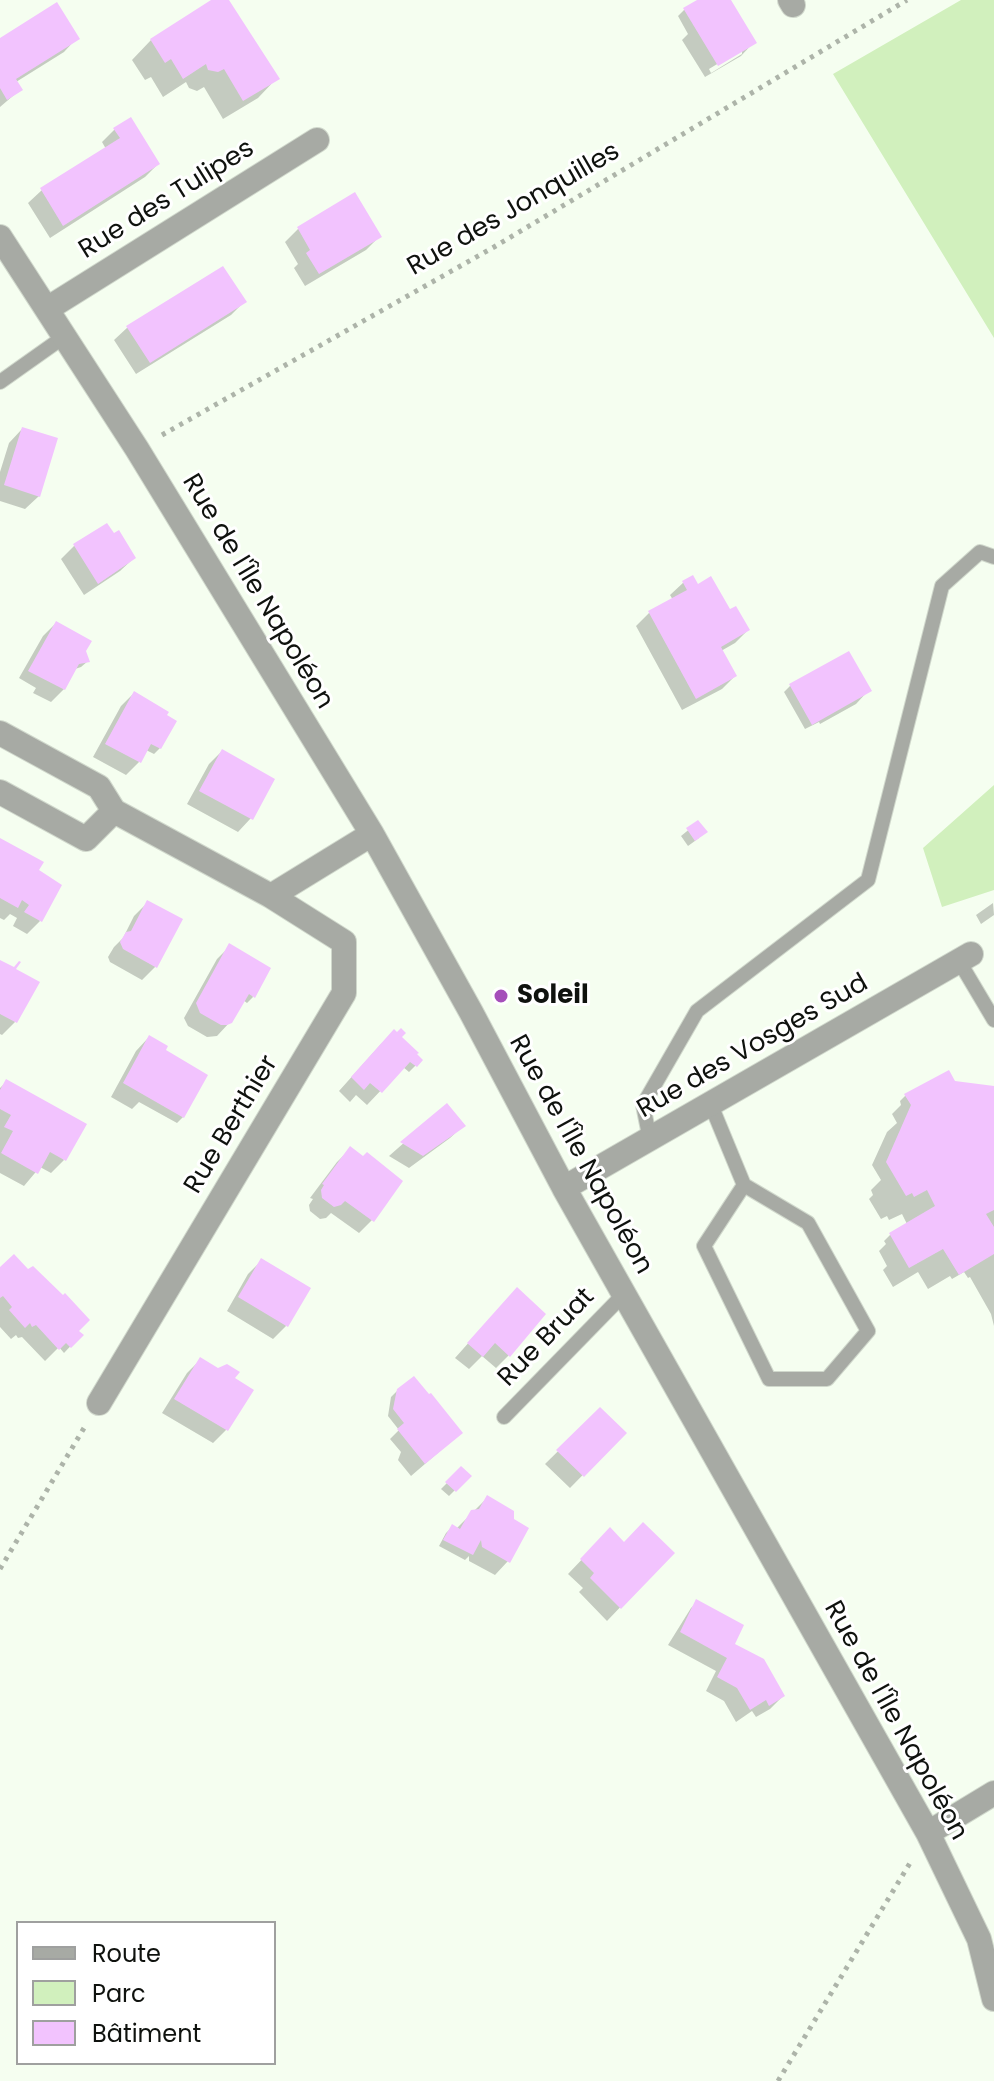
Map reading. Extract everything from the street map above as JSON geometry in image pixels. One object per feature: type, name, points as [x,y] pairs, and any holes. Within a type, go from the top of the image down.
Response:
[{"type":"street","name":"Rue des Tulipes","points":[[47,309],[317,140]]},
{"type":"street","name":"Rue de l'Île Napoléon","points":[[0,237],[137,449],[372,834],[564,1188],[928,1833],[979,1939],[994,1999]]},
{"type":"street","name":"Rue Berthier","points":[[0,733],[99,787],[114,811],[271,896],[344,942],[344,993],[99,1403]]},
{"type":"street","points":[[0,792],[86,839],[114,811]]},
{"type":"street","points":[[271,896],[372,834]]},
{"type":"street","name":"Rue des Vosges Sud","points":[[564,1188],[965,957]]},
{"type":"street","points":[[928,1833],[993,1796]]},
{"type":"lane","points":[[0,382],[65,336]]},
{"type":"lane","points":[[650,1140],[643,1105],[697,1011],[868,880],[942,586],[980,552],[994,557]]},
{"type":"lane","points":[[965,957],[994,1020]]},
{"type":"lane","points":[[711,1105],[744,1185],[808,1223],[868,1331],[827,1379],[769,1379],[704,1246],[744,1185]]},
{"type":"lane","name":"Rue Bruat","points":[[504,1417],[624,1294]]},
{"type":"path","name":"Rue des Jonquilles","points":[[137,449],[494,247],[907,0]]},
{"type":"path","points":[[0,1569],[99,1403]]},
{"type":"path","points":[[778,2081],[928,1833]]},
{"type":"green space","points":[[961,0],[994,0],[994,338],[833,74]]},
{"type":"green space","points":[[994,785],[994,890],[942,907],[923,848]]},
{"type":"building","points":[[211,0],[229,0],[280,79],[243,101],[224,69],[218,72],[208,70],[206,64],[183,79],[171,59],[165,63],[150,39]]},
{"type":"building","points":[[697,0],[731,0],[757,43],[718,66],[683,8]]},
{"type":"building","points":[[57,2],[80,39],[16,79],[23,90],[7,100],[0,88],[0,38]]},
{"type":"building","points":[[131,117],[160,164],[63,226],[40,188],[120,138],[113,128]]},
{"type":"building","points":[[355,192],[382,237],[319,274],[306,253],[310,250],[297,227]]},
{"type":"building","points":[[223,266],[247,302],[150,363],[126,326]]},
{"type":"building","points":[[22,427],[58,438],[40,497],[4,485]]},
{"type":"building","points":[[107,523],[114,533],[119,530],[136,558],[98,584],[73,544]]},
{"type":"building","points":[[693,575],[698,584],[711,576],[730,609],[736,606],[750,630],[721,647],[737,676],[696,699],[648,611],[687,590],[682,581]]},
{"type":"building","points":[[56,621],[92,641],[86,651],[90,662],[79,664],[65,690],[28,671]]},
{"type":"building","points":[[849,651],[872,691],[812,725],[789,684]]},
{"type":"building","points":[[134,691],[169,712],[167,715],[177,721],[161,749],[151,744],[141,763],[105,744]]},
{"type":"building","points":[[222,749],[275,779],[253,820],[199,791]]},
{"type":"building","points":[[698,820],[708,832],[695,841],[686,828]]},
{"type":"building","points":[[0,838],[44,862],[39,870],[62,885],[42,922],[24,912],[29,905],[22,900],[18,908],[0,898]]},
{"type":"building","points":[[147,900],[183,919],[157,968],[123,949],[120,942],[126,932],[131,931]]},
{"type":"building","points":[[229,943],[271,968],[255,998],[249,994],[232,1023],[221,1025],[200,1013],[196,1003]]},
{"type":"building","points":[[0,960],[14,967],[21,962],[16,969],[40,982],[17,1023],[0,1014]]},
{"type":"building","points":[[401,1028],[406,1033],[402,1037],[423,1060],[417,1067],[410,1062],[382,1093],[370,1083],[364,1090],[351,1077],[394,1029],[397,1032]]},
{"type":"building","points":[[149,1035],[168,1046],[166,1050],[208,1075],[184,1118],[123,1083]]},
{"type":"building","points":[[949,1070],[955,1081],[994,1086],[994,1210],[986,1214],[994,1227],[994,1254],[959,1275],[943,1249],[909,1268],[889,1233],[935,1206],[927,1190],[914,1197],[912,1193],[906,1196],[886,1162],[911,1105],[904,1094]]},
{"type":"building","points":[[6,1079],[87,1124],[66,1161],[50,1152],[38,1174],[1,1153],[13,1131],[4,1127],[11,1115],[0,1109],[0,1090]]},
{"type":"building","points":[[447,1103],[466,1126],[423,1156],[400,1142]]},
{"type":"building","points":[[350,1146],[363,1156],[367,1152],[403,1181],[374,1222],[345,1201],[334,1207],[322,1198],[322,1184]]},
{"type":"building","points":[[14,1254],[28,1269],[33,1266],[63,1295],[65,1293],[90,1320],[79,1331],[84,1335],[71,1348],[66,1343],[59,1350],[36,1325],[32,1327],[30,1323],[25,1328],[9,1310],[12,1307],[3,1296],[0,1298],[0,1267]]},
{"type":"building","points":[[261,1258],[311,1288],[288,1327],[238,1297]]},
{"type":"building","points":[[517,1287],[546,1314],[510,1357],[495,1343],[483,1357],[467,1343]]},
{"type":"building","points":[[200,1357],[218,1368],[227,1364],[240,1372],[235,1378],[254,1390],[228,1431],[174,1399]]},
{"type":"building","points":[[414,1376],[463,1433],[425,1464],[397,1429],[404,1423],[393,1409],[397,1389]]},
{"type":"building","points":[[600,1407],[627,1433],[584,1477],[556,1450]]},
{"type":"building","points":[[461,1466],[472,1476],[456,1492],[445,1482]]},
{"type":"building","points":[[487,1495],[514,1511],[514,1519],[529,1528],[510,1563],[482,1547],[481,1540],[473,1555],[443,1540],[452,1524],[460,1529],[471,1510],[479,1509]]},
{"type":"building","points":[[643,1522],[675,1553],[621,1609],[590,1578],[594,1573],[580,1559],[610,1527],[624,1542]]},
{"type":"building","points":[[696,1599],[744,1625],[735,1644],[764,1659],[785,1696],[769,1706],[766,1700],[750,1710],[737,1688],[717,1677],[727,1658],[680,1632]]},
{"type":"place","name":"Soleil","points":[[501,996]]}]
